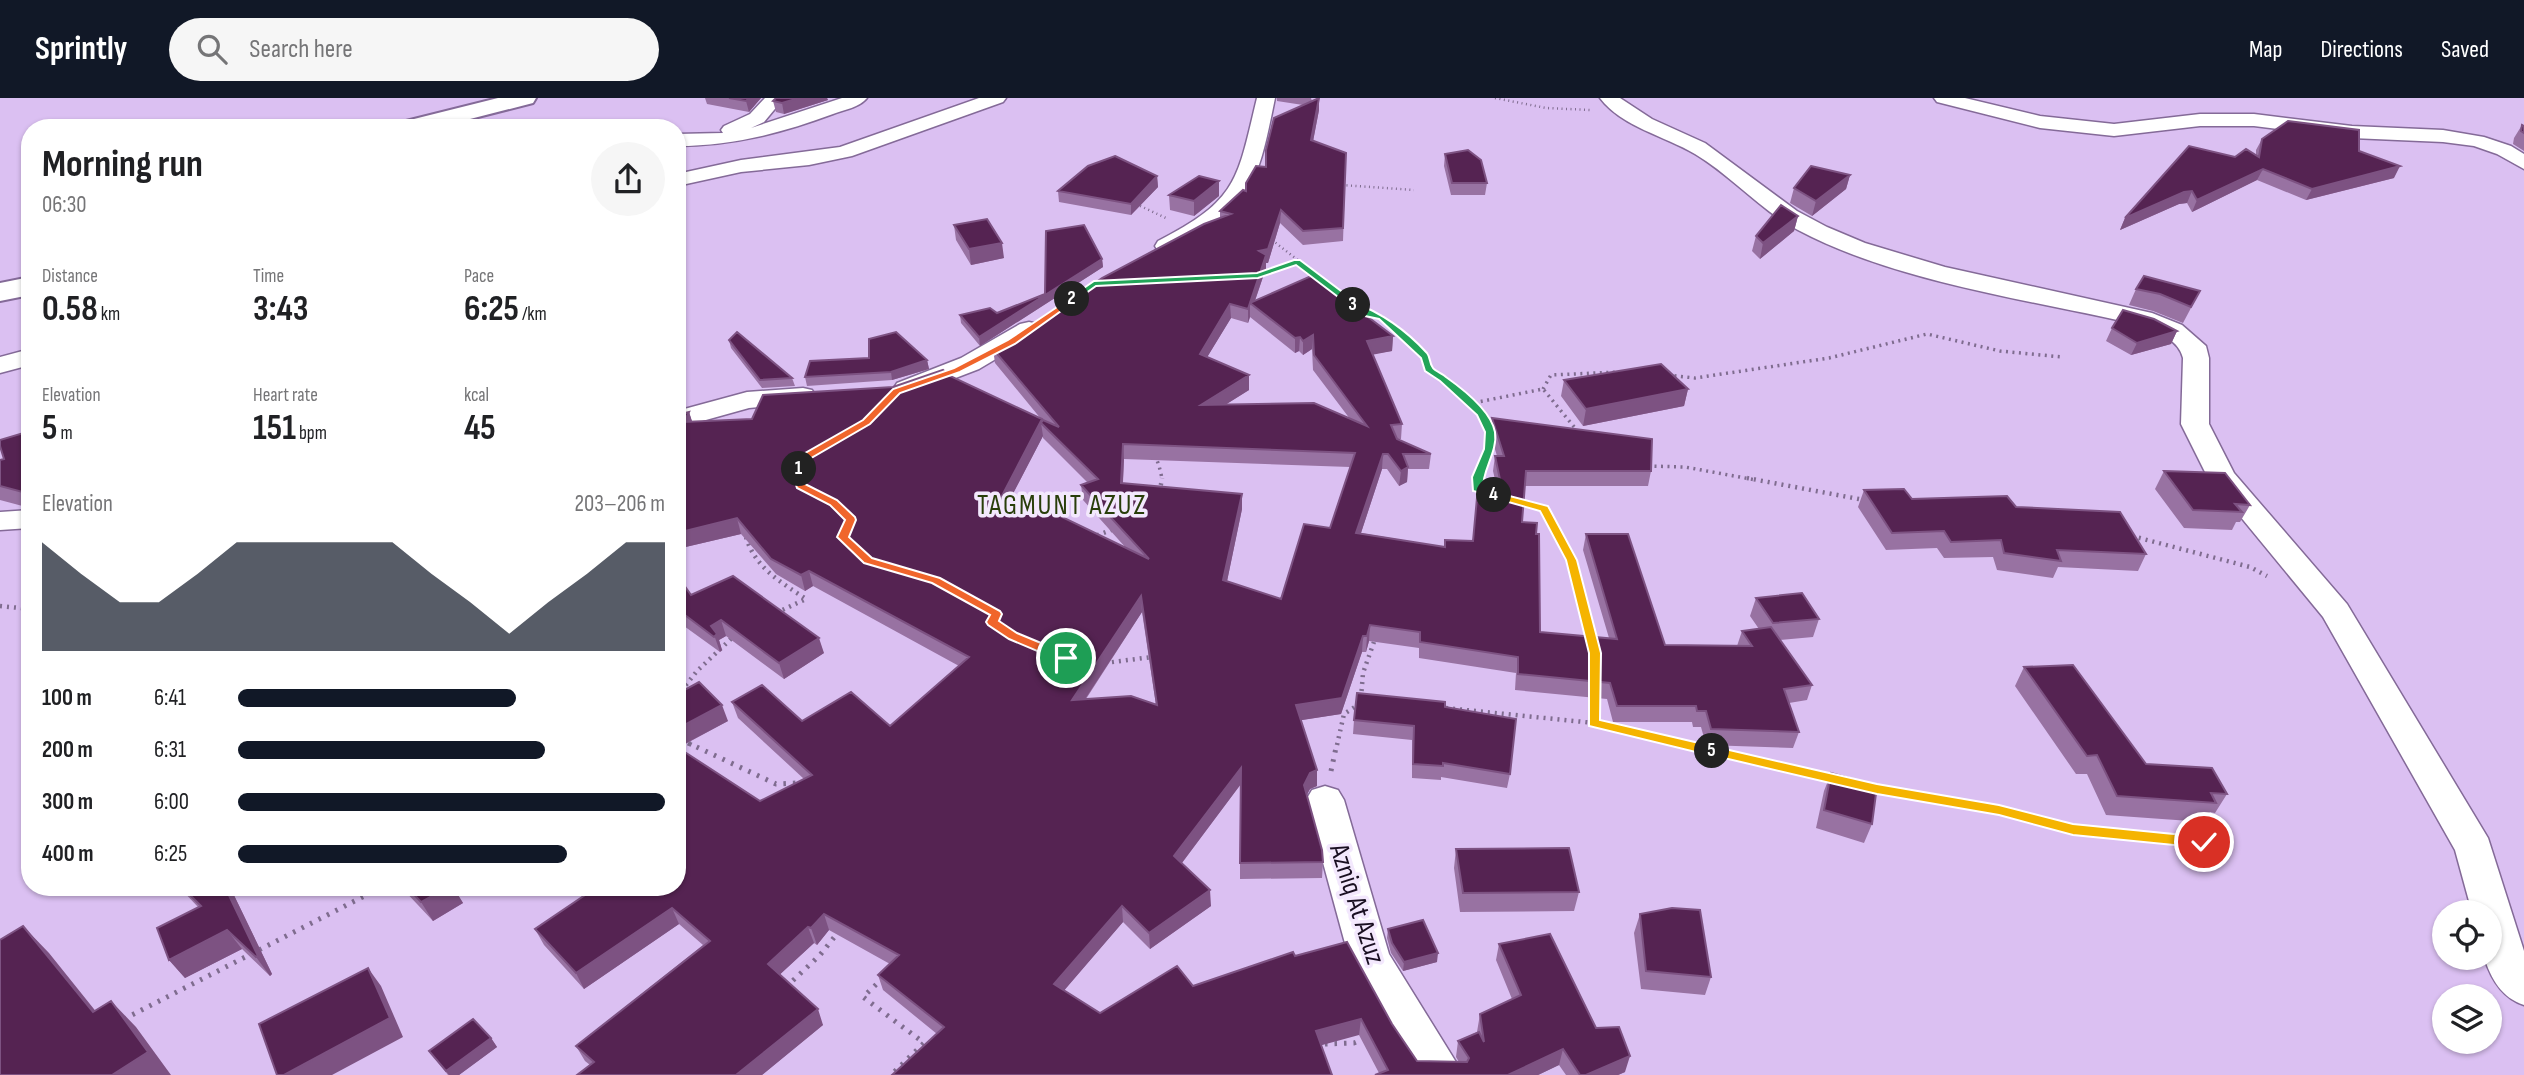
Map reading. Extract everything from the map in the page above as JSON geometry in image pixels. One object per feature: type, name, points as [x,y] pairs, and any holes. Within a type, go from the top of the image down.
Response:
[{"type":"street","points":[[442,119],[525,98]]},
{"type":"street","points":[[686,138],[746,125],[757,118],[775,98]]},
{"type":"street","points":[[686,140],[701,141],[744,136],[810,117],[858,98]]},
{"type":"street","points":[[686,178],[741,166],[810,159],[845,152],[997,98]]},
{"type":"street","points":[[1151,254],[1197,229],[1232,200],[1248,170],[1266,98]]},
{"type":"street","points":[[1943,98],[2040,122],[2114,131],[2200,120],[2254,120],[2352,132],[2443,136],[2477,141],[2495,147],[2524,163]]},
{"type":"street","points":[[1618,105],[1710,154],[1783,212],[1818,232],[1876,253],[1940,271],[2143,318],[2173,330],[2193,346],[2196,358],[2195,424],[2221,476],[2336,611],[2474,849],[2508,967],[2524,987]]},
{"type":"street","points":[[0,292],[21,288]]},
{"type":"street","points":[[887,392],[926,383],[957,370],[1011,342],[1052,313]]},
{"type":"street","points":[[0,365],[21,359]]},
{"type":"street","points":[[686,417],[747,400],[829,395]]},
{"type":"street","points":[[0,521],[21,520]]},
{"type":"street","name":"Azniq At Azuz","points":[[1325,800],[1370,958],[1408,1024],[1443,1075]]},
{"type":"path","points":[[1495,98],[1546,108],[1618,105]]},
{"type":"path","points":[[1339,185],[1413,190]]},
{"type":"path","points":[[1267,236],[1359,309],[1382,317],[1425,357],[1428,369],[1481,413],[1490,432],[1489,449],[1477,477],[1478,491],[1489,494]]},
{"type":"path","points":[[1258,276],[1297,262]]},
{"type":"path","points":[[1658,374],[1695,379],[1829,358],[1927,334],[2000,351],[2062,357]]},
{"type":"path","points":[[1468,404],[1543,389],[1551,375],[1623,372]]},
{"type":"path","points":[[1543,389],[1577,428],[1583,439]]},
{"type":"path","points":[[1049,428],[1098,428],[1125,433],[1152,449],[1161,473],[1159,492],[1144,511],[1111,531],[1075,542],[1060,536],[1038,518],[1014,505],[999,483],[999,473],[1015,440],[1049,428]]},
{"type":"path","points":[[1005,435],[1015,440]]},
{"type":"path","points":[[1636,466],[1685,467],[1866,500]]},
{"type":"path","points":[[1510,499],[1544,509],[1554,526],[1571,560],[1595,653]]},
{"type":"path","points":[[744,526],[748,548],[755,560],[806,599],[768,616]]},
{"type":"path","points":[[1111,531],[1118,538]]},
{"type":"path","points":[[2128,533],[2137,539],[2193,550],[2250,567],[2275,580]]},
{"type":"path","points":[[0,606],[21,608]]},
{"type":"path","points":[[1325,800],[1344,714],[1361,703],[1363,673],[1379,627]]},
{"type":"path","points":[[686,685],[740,631]]},
{"type":"path","points":[[1093,662],[1164,657]]},
{"type":"path","points":[[1594,681],[1594,723]]},
{"type":"path","points":[[1438,707],[1594,723],[1840,780]]},
{"type":"path","points":[[686,742],[776,784],[811,782]]},
{"type":"path","points":[[1865,786],[1999,810],[2073,830],[2204,842]]},
{"type":"path","points":[[113,1025],[364,896]]},
{"type":"path","points":[[780,992],[820,955],[846,923]]},
{"type":"path","points":[[890,971],[863,997],[924,1043],[891,1075]]},
{"type":"path","points":[[1315,1044],[1354,1043],[1408,1024]]},
{"type":"building","points":[[776,98],[799,98],[782,103],[773,101]]},
{"type":"building","points":[[1319,98],[1311,140],[1346,153],[1343,228],[1303,231],[1281,210],[1268,249],[1259,251],[1266,255],[1250,303],[1311,276],[1393,336],[1367,341],[1402,424],[1391,425],[1397,439],[1431,454],[1403,454],[1408,467],[1401,471],[1388,454],[1383,454],[1356,533],[1445,547],[1445,540],[1473,541],[1478,487],[1502,489],[1495,456],[1504,456],[1492,418],[1652,439],[1651,471],[1526,471],[1522,522],[1537,523],[1536,534],[1539,534],[1540,632],[1617,639],[1586,534],[1628,534],[1665,645],[1752,646],[1742,631],[1771,627],[1812,685],[1784,689],[1799,732],[1711,729],[1706,711],[1697,711],[1696,706],[1617,706],[1610,683],[1518,674],[1518,657],[1420,642],[1420,632],[1370,625],[1367,636],[1363,636],[1342,698],[1296,705],[1317,770],[1310,773],[1304,785],[1323,862],[1240,863],[1241,768],[1174,856],[1210,890],[1149,933],[1122,906],[1054,984],[1100,1013],[1177,966],[1193,986],[1293,952],[1295,956],[1347,942],[1392,1024],[1417,1061],[1467,1062],[1469,1058],[1458,1041],[1479,1032],[1484,1042],[1480,1014],[1521,995],[1499,944],[1550,934],[1596,1028],[1619,1027],[1630,1056],[1586,1075],[1580,1075],[1563,1049],[1508,1075],[1375,1075],[1388,1070],[1361,1019],[1316,1031],[1332,1075],[892,1075],[944,1027],[878,975],[899,955],[824,914],[768,964],[818,1009],[736,1075],[577,1075],[594,1062],[576,1046],[710,941],[672,908],[576,973],[535,929],[584,896],[686,896],[686,753],[760,801],[812,775],[732,702],[762,685],[802,721],[851,692],[890,726],[969,657],[809,571],[801,575],[771,559],[737,518],[686,531],[686,422],[752,419],[763,395],[893,387],[943,370],[950,376],[1042,419],[992,515],[1031,502],[1149,559],[1081,485],[1098,479],[1041,423],[1043,420],[1059,427],[993,349],[1020,335],[1102,278],[1204,224],[1231,214],[1220,211],[1243,190],[1246,191],[1246,183],[1256,166],[1266,167],[1266,150],[1274,118]],"holes":[[[1250,303],[1295,338],[1300,337],[1303,341],[1313,335],[1314,355],[1367,426],[1314,403],[1201,405],[1249,375],[1200,354],[1230,304],[1248,309]],[[1123,444],[1355,453],[1330,528],[1304,524],[1281,599],[1223,580],[1242,494],[1121,483]],[[1141,596],[1157,705],[1131,696],[1072,700]]]},
{"type":"building","points":[[2288,121],[2359,130],[2359,151],[2400,166],[2312,189],[2263,169],[2197,200],[2192,191],[2184,192],[2125,218],[2189,146],[2235,157],[2246,149],[2259,157],[2262,139]]},
{"type":"building","points":[[1468,150],[1481,160],[1487,183],[1452,183],[1445,154]]},
{"type":"building","points":[[1115,156],[1157,176],[1131,204],[1058,191],[1088,166]]},
{"type":"building","points":[[1811,166],[1850,175],[1816,201],[1794,188]]},
{"type":"building","points":[[1199,176],[1219,181],[1194,201],[1169,195]]},
{"type":"building","points":[[1781,205],[1798,216],[1763,243],[1756,236]]},
{"type":"building","points":[[987,219],[1002,243],[969,249],[954,225]]},
{"type":"building","points":[[1084,225],[1102,259],[979,337],[960,315],[990,308],[997,313],[1045,294],[1046,231]]},
{"type":"building","points":[[2144,276],[2200,291],[2191,307],[2160,294],[2136,289]]},
{"type":"building","points":[[2123,310],[2154,319],[2177,331],[2137,343],[2112,328]]},
{"type":"building","points":[[737,332],[792,378],[760,380],[729,340]]},
{"type":"building","points":[[896,332],[927,360],[891,372],[805,377],[810,361],[869,358],[869,339]]},
{"type":"building","points":[[1661,364],[1688,389],[1586,409],[1564,380]]},
{"type":"building","points":[[21,434],[21,492],[0,486],[0,460],[4,459],[0,440]]},
{"type":"building","points":[[2164,471],[2225,473],[2250,505],[2235,504],[2242,512],[2193,510]]},
{"type":"building","points":[[1904,489],[1912,499],[2007,496],[2016,507],[2120,512],[2146,554],[2057,550],[2061,561],[2004,553],[2001,540],[1951,542],[1944,531],[1892,533],[1864,490]]},
{"type":"building","points":[[733,576],[819,638],[779,663],[721,620],[711,626],[717,634],[714,637],[686,616],[686,588],[691,595]]},
{"type":"building","points":[[1802,593],[1819,619],[1773,623],[1756,598]]},
{"type":"building","points":[[2073,665],[2146,764],[2212,768],[2227,794],[2211,793],[2216,803],[2117,796],[2097,755],[2087,756],[2024,667]]},
{"type":"building","points":[[699,682],[722,705],[686,724],[686,689]]},
{"type":"building","points":[[1357,693],[1445,702],[1445,707],[1516,719],[1510,774],[1443,763],[1443,766],[1413,764],[1414,726],[1354,720]]},
{"type":"building","points":[[1831,773],[1877,786],[1872,824],[1824,810]]},
{"type":"building","points":[[1569,848],[1579,892],[1463,893],[1456,849]]},
{"type":"building","points":[[191,896],[229,896],[258,956],[227,930],[169,960],[157,928],[201,906]]},
{"type":"building","points":[[415,896],[432,896],[421,902]]},
{"type":"building","points":[[1672,908],[1700,910],[1711,977],[1646,971],[1640,914]]},
{"type":"building","points":[[1423,920],[1438,953],[1404,962],[1392,943],[1388,929]]},
{"type":"building","points":[[23,926],[93,1012],[111,1001],[148,1052],[112,1075],[0,1075],[0,940]]},
{"type":"building","points":[[368,968],[390,1018],[284,1075],[277,1075],[259,1024]]},
{"type":"building","points":[[473,1019],[491,1038],[446,1071],[429,1051]]},
{"type":"district","name":"TAGMUNT AZUZ","points":[[1062,505]]},
{"type":"route","points":[[1066,658],[1013,636],[992,622],[996,614],[936,580],[868,561],[843,537],[851,520],[833,503],[801,486],[797,473],[804,458],[867,422],[896,391],[926,383],[957,370],[1011,342],[1094,284],[1258,276],[1297,262],[1359,309],[1382,317],[1425,357],[1428,369],[1481,413],[1490,432],[1489,449],[1477,477],[1478,491],[1544,509],[1571,560],[1586,614],[1595,653],[1594,723],[1877,789],[1999,810],[2073,830],[2204,842]]}]
